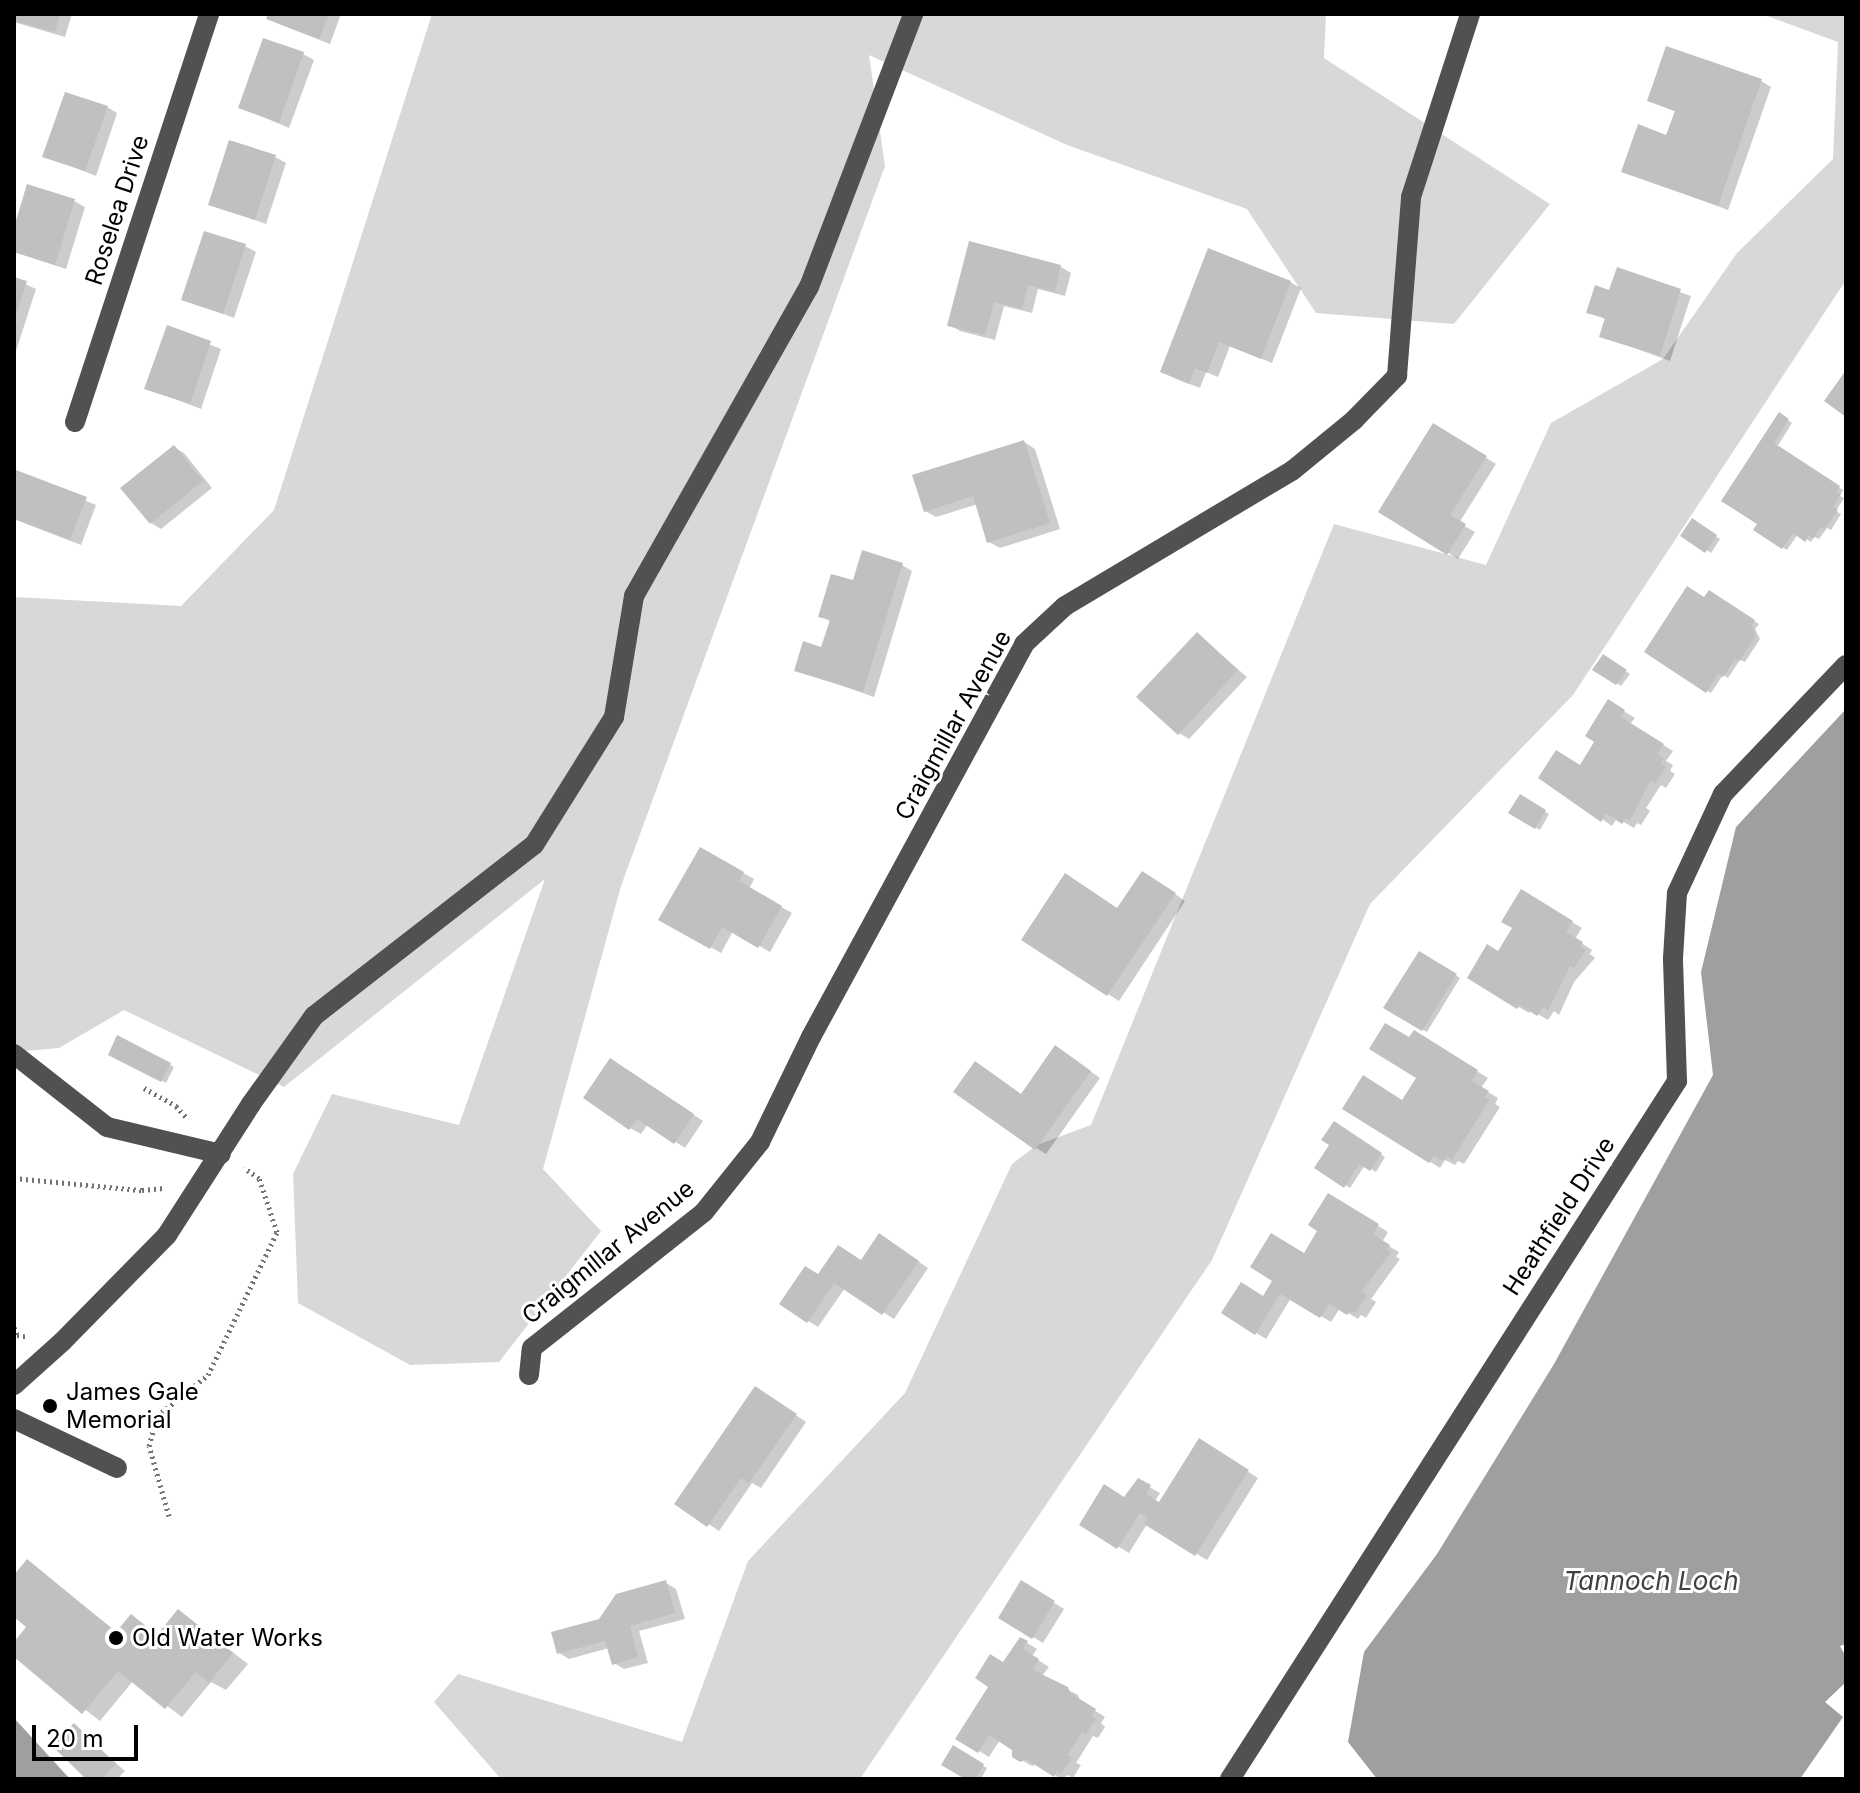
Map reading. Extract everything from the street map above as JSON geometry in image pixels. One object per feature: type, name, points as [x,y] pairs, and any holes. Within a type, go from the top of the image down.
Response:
[{"type":"street","name":"Roselea Drive","points":[[75,422],[209,14]]},
{"type":"street","points":[[14,1385],[62,1342],[167,1235],[251,1104],[314,1016],[534,845],[614,717],[634,596],[809,287],[913,14]]},
{"type":"street","name":"Craigmillar Avenue","points":[[529,1375],[532,1348],[704,1212],[760,1142],[811,1037],[1024,644],[1065,606],[1293,470],[1354,420],[1397,376],[1411,197],[1470,14]]},
{"type":"street","name":"Heathfield Drive","points":[[1230,1779],[1677,1081],[1673,958],[1677,893],[1723,794],[1846,665]]},
{"type":"street","points":[[14,1054],[107,1127],[221,1154]]},
{"type":"street","points":[[14,1419],[117,1468]]},
{"type":"path","points":[[144,1088],[176,1106],[221,1154],[259,1178],[277,1232],[208,1375],[157,1416],[149,1446],[169,1516]]},
{"type":"path","points":[[14,1178],[142,1190],[200,1185]]},
{"type":"shaded area","points":[[432,14],[1326,14],[1324,58],[1550,204],[1454,324],[1316,313],[1247,209],[1067,145],[869,55],[885,166],[621,886],[543,1169],[601,1231],[499,1362],[410,1365],[298,1303],[293,1174],[332,1094],[459,1125],[545,879],[284,1087],[124,1010],[59,1048],[14,1052],[14,597],[181,606],[274,510]]},
{"type":"shaded area","points":[[1762,14],[1846,14],[1846,280],[1573,695],[1370,904],[1212,1260],[860,1779],[501,1779],[434,1702],[458,1674],[682,1742],[748,1561],[905,1393],[1012,1164],[1037,1145],[1091,1125],[1334,524],[1486,565],[1551,423],[1663,359],[1737,253],[1833,159],[1838,42]]},
{"type":"water","name":"Tannoch Loch","points":[[1846,709],[1846,1644],[1840,1646],[1846,1657],[1846,1682],[1825,1702],[1843,1717],[1800,1779],[1377,1779],[1348,1742],[1364,1652],[1437,1554],[1554,1364],[1713,1075],[1701,972],[1736,827]]},
{"type":"water","points":[[14,1718],[70,1779],[14,1779]]},
{"type":"building","points":[[14,14],[60,14],[55,32],[14,21]]},
{"type":"building","points":[[268,14],[329,14],[319,39],[266,19]]},
{"type":"building","points":[[263,38],[304,52],[279,123],[238,108]]},
{"type":"building","points":[[1666,46],[1762,79],[1718,206],[1621,172],[1638,124],[1666,135],[1675,111],[1647,101]]},
{"type":"building","points":[[65,92],[108,106],[85,171],[42,157]]},
{"type":"building","points":[[229,140],[276,155],[255,220],[208,205]]},
{"type":"building","points":[[27,184],[75,199],[55,265],[14,252],[14,227]]},
{"type":"building","points":[[204,231],[246,244],[223,314],[181,300]]},
{"type":"building","points":[[969,241],[1061,265],[1055,292],[1028,285],[1022,309],[994,302],[985,335],[947,326]]},
{"type":"building","points":[[1208,248],[1291,281],[1261,359],[1219,342],[1207,373],[1195,368],[1189,384],[1160,372]]},
{"type":"building","points":[[1617,267],[1681,289],[1660,356],[1599,337],[1605,318],[1586,313],[1595,285],[1609,290]]},
{"type":"building","points":[[14,277],[27,281],[15,318],[14,317]]},
{"type":"building","points":[[167,325],[211,341],[190,404],[144,389]]},
{"type":"building","points":[[1846,370],[1846,417],[1824,401]]},
{"type":"building","points":[[1779,412],[1789,419],[1774,443],[1840,486],[1837,492],[1841,494],[1833,507],[1838,510],[1825,529],[1821,527],[1813,539],[1809,535],[1805,542],[1793,533],[1782,549],[1753,530],[1757,524],[1721,501]]},
{"type":"building","points":[[1433,423],[1487,456],[1450,515],[1466,524],[1447,555],[1378,512]]},
{"type":"building","points":[[1024,440],[1050,523],[987,543],[973,496],[924,512],[912,475]]},
{"type":"building","points":[[174,445],[203,481],[150,524],[120,488]]},
{"type":"building","points":[[16,470],[87,497],[70,540],[14,519]]},
{"type":"building","points":[[1692,518],[1717,535],[1705,553],[1680,536]]},
{"type":"building","points":[[862,550],[903,563],[863,692],[794,671],[803,641],[821,647],[830,620],[818,617],[831,574],[853,580]]},
{"type":"building","points":[[1687,586],[1704,597],[1709,590],[1755,620],[1752,625],[1756,636],[1739,661],[1735,659],[1723,677],[1718,674],[1706,693],[1644,652]]},
{"type":"building","points":[[1197,632],[1238,670],[1178,735],[1136,697]]},
{"type":"building","points":[[1603,654],[1627,670],[1616,685],[1592,670]]},
{"type":"building","points":[[1608,699],[1625,710],[1621,717],[1664,744],[1657,754],[1664,758],[1661,764],[1666,766],[1655,784],[1650,781],[1630,821],[1626,818],[1622,824],[1606,813],[1601,822],[1538,778],[1556,750],[1580,765],[1594,742],[1585,736]]},
{"type":"building","points":[[1520,794],[1546,810],[1535,829],[1508,813]]},
{"type":"building","points":[[700,847],[744,872],[739,881],[782,906],[758,948],[722,927],[710,949],[658,920]]},
{"type":"building","points":[[1142,871],[1176,893],[1107,996],[1021,940],[1065,873],[1117,908]]},
{"type":"building","points":[[1521,889],[1573,921],[1566,932],[1583,942],[1580,947],[1586,950],[1574,968],[1570,966],[1548,1011],[1543,1007],[1537,1016],[1520,1005],[1517,1009],[1467,978],[1487,944],[1498,951],[1512,928],[1501,922]]},
{"type":"building","points":[[1419,951],[1457,974],[1422,1031],[1383,1008]]},
{"type":"building","points":[[1385,1023],[1409,1037],[1414,1030],[1478,1070],[1472,1081],[1489,1091],[1485,1097],[1490,1099],[1452,1160],[1447,1156],[1443,1161],[1434,1156],[1429,1163],[1342,1109],[1363,1075],[1402,1100],[1416,1078],[1369,1049]]},
{"type":"building","points":[[117,1035],[171,1063],[161,1082],[108,1055]]},
{"type":"building","points":[[1055,1045],[1091,1071],[1035,1150],[953,1092],[975,1061],[1021,1094]]},
{"type":"building","points":[[610,1058],[694,1114],[674,1144],[637,1119],[629,1130],[583,1098]]},
{"type":"building","points":[[1334,1121],[1382,1153],[1370,1171],[1359,1164],[1344,1188],[1314,1168],[1329,1145],[1321,1140]]},
{"type":"building","points":[[1328,1193],[1379,1224],[1373,1234],[1390,1245],[1387,1250],[1391,1252],[1362,1291],[1367,1295],[1355,1313],[1350,1311],[1347,1315],[1329,1304],[1320,1318],[1280,1294],[1255,1335],[1221,1313],[1241,1282],[1263,1296],[1272,1281],[1250,1267],[1271,1233],[1304,1253],[1317,1231],[1308,1225]]},
{"type":"building","points":[[879,1233],[919,1261],[882,1315],[834,1283],[807,1323],[779,1304],[805,1266],[818,1274],[838,1245],[861,1260]]},
{"type":"building","points":[[755,1386],[797,1414],[749,1483],[741,1478],[707,1527],[674,1504]]},
{"type":"building","points":[[1199,1438],[1249,1470],[1195,1556],[1144,1524],[1148,1518],[1140,1513],[1117,1549],[1079,1525],[1104,1484],[1124,1497],[1138,1478],[1151,1485],[1146,1494],[1159,1502]]},
{"type":"building","name":"Old Water Works","points":[[27,1559],[116,1632],[131,1614],[157,1635],[178,1609],[233,1653],[209,1683],[196,1672],[165,1709],[118,1671],[82,1714],[14,1657],[14,1642],[26,1627],[14,1617],[14,1575]]},
{"type":"building","points":[[666,1580],[675,1613],[630,1626],[638,1657],[612,1665],[605,1641],[557,1654],[551,1632],[599,1619],[616,1594]]},
{"type":"building","points":[[1021,1580],[1055,1601],[1032,1639],[998,1618]]},
{"type":"building","points":[[1020,1637],[1028,1641],[1023,1649],[1039,1659],[1033,1670],[1068,1687],[1070,1693],[1096,1709],[1092,1716],[1096,1719],[1086,1734],[1082,1732],[1067,1755],[1072,1758],[1061,1774],[1057,1771],[1054,1777],[1026,1759],[1020,1762],[1012,1757],[1012,1750],[989,1735],[978,1753],[955,1739],[988,1687],[975,1678],[990,1654],[1003,1662]]},
{"type":"building","points":[[74,1723],[116,1764],[102,1779],[86,1779],[52,1746]]},
{"type":"building","points":[[953,1745],[984,1764],[975,1779],[965,1779],[941,1765]]},
{"type":"place","name":"James Gale Memorial","points":[[50,1406]]},
{"type":"place","name":"Old Water Works","points":[[116,1638]]}]
